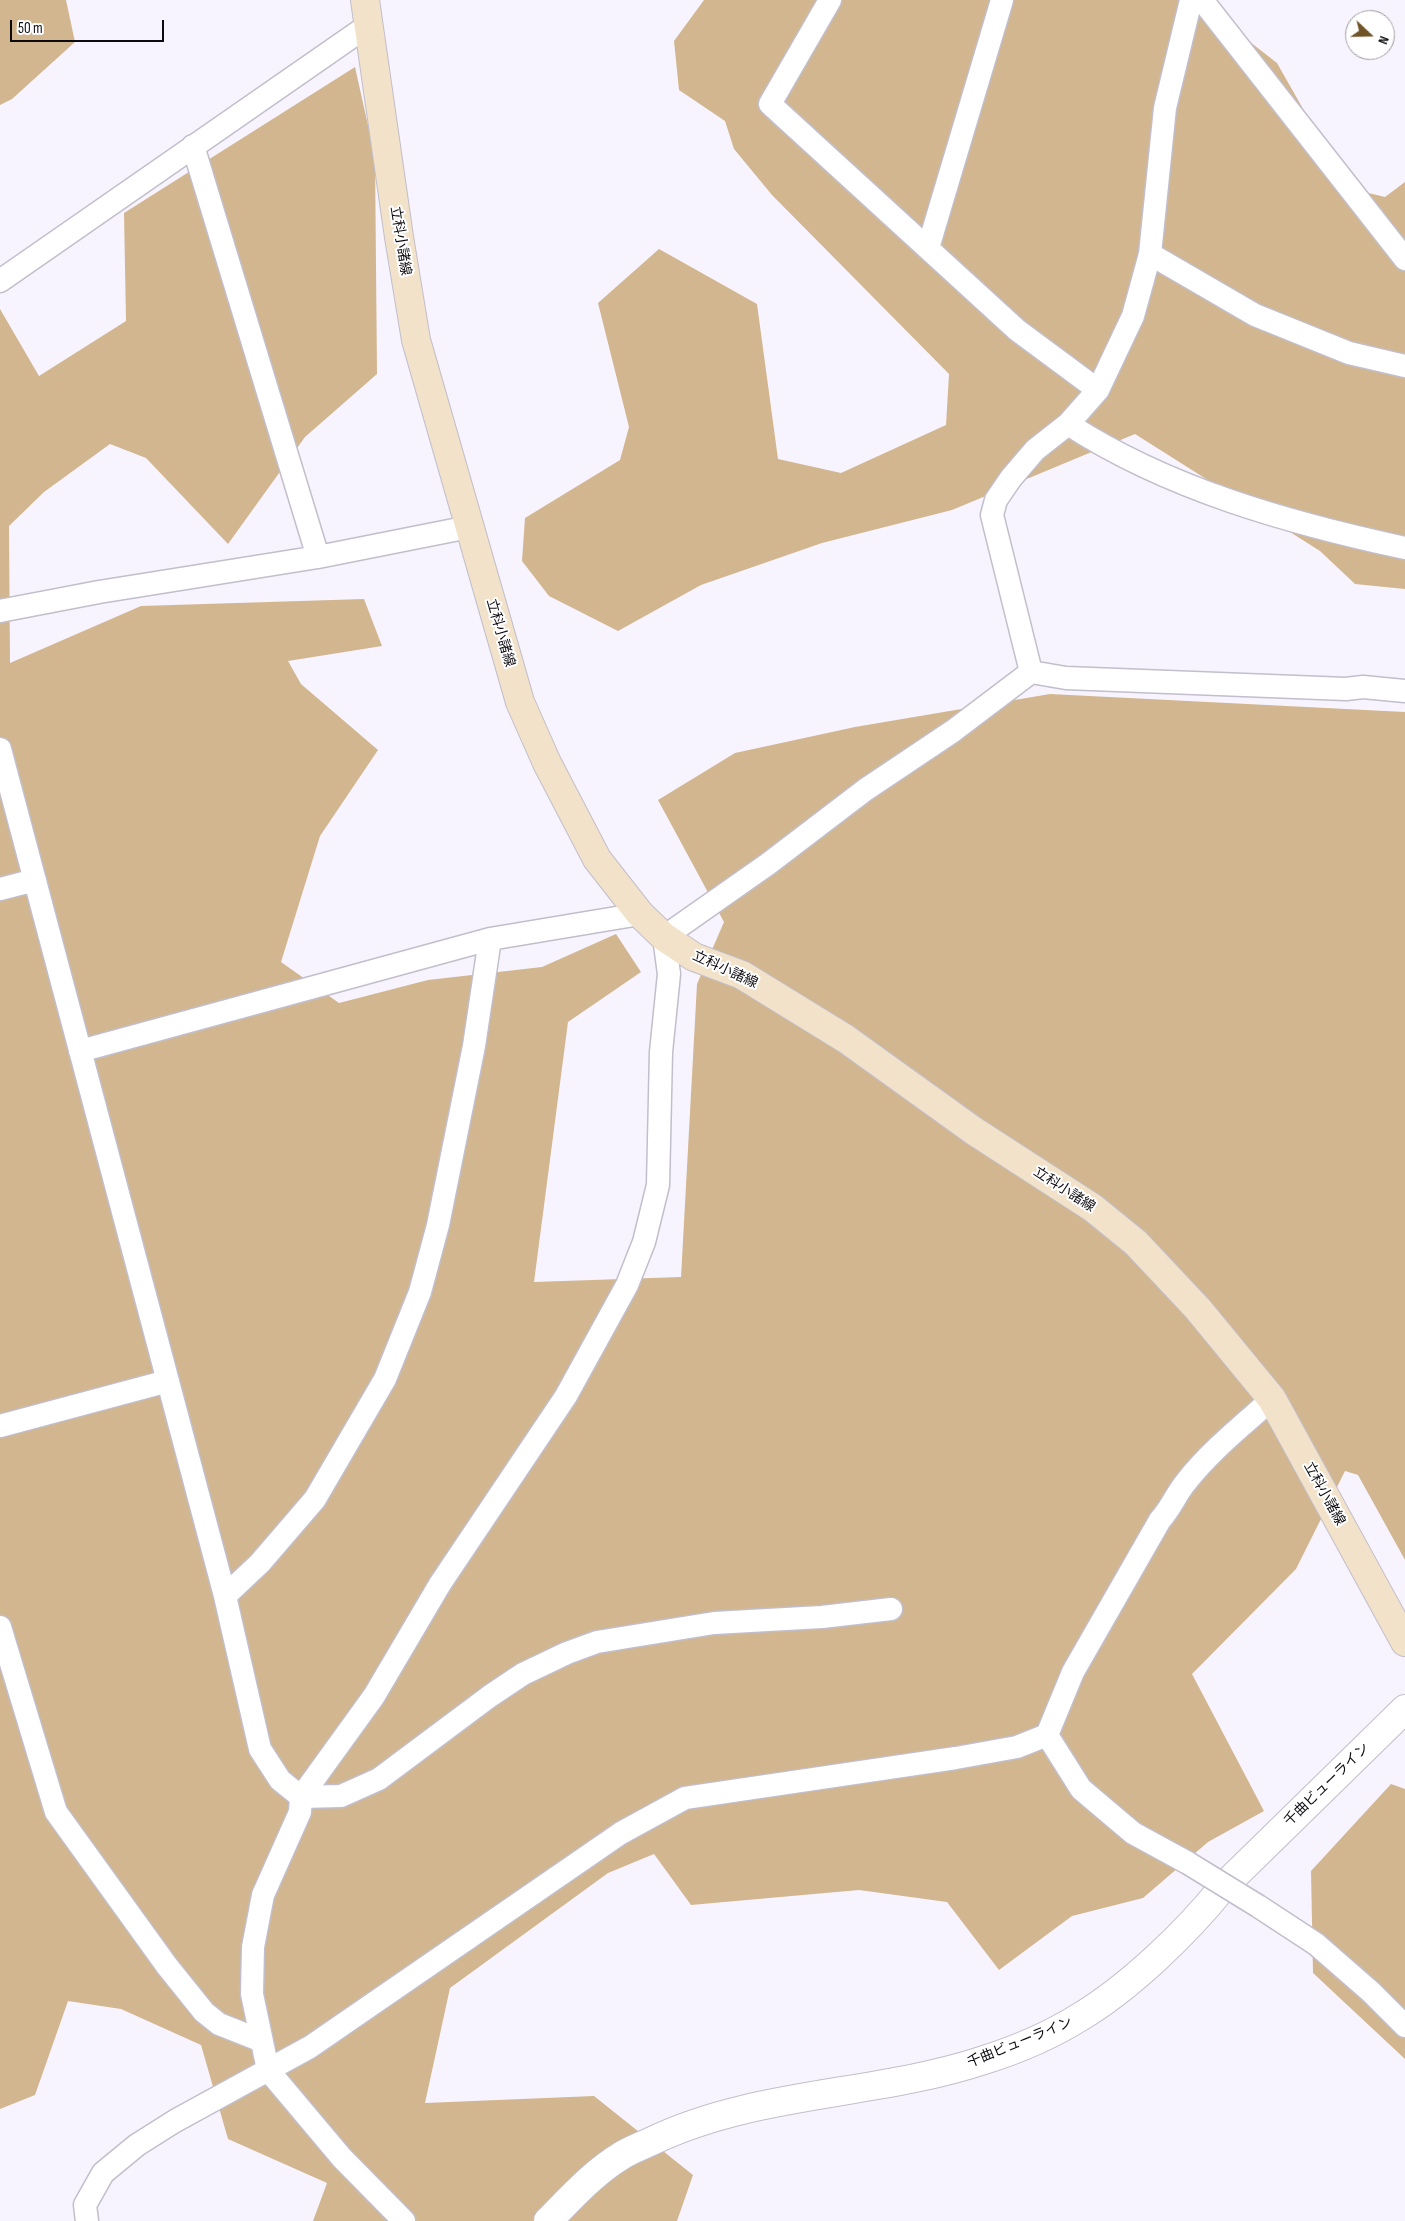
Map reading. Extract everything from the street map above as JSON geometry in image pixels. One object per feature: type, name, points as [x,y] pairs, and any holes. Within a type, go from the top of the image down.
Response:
[{"type":"main road","name":"立科小諸線","points":[[367,12],[399,237],[416,340],[520,702],[547,762],[597,859],[640,914],[664,937],[694,957],[742,975],[846,1039],[974,1131],[1093,1208],[1136,1243],[1198,1309],[1272,1399],[1405,1642]]},
{"type":"street","points":[[830,0],[770,104],[1017,330],[1098,390]]},
{"type":"street","points":[[928,248],[1002,0]]},
{"type":"street","points":[[1031,672],[992,515],[996,500],[1011,478],[1035,450],[1068,424],[1098,390],[1133,316],[1150,254],[1165,108],[1191,0]]},
{"type":"street","points":[[1202,0],[1405,259]]},
{"type":"street","points":[[0,281],[194,146],[367,12]]},
{"type":"street","points":[[194,146],[318,557]]},
{"type":"street","points":[[1150,254],[1255,315],[1349,353],[1405,366]]},
{"type":"street","points":[[1068,424],[1105,448],[1178,482],[1334,533],[1405,548]]},
{"type":"street","points":[[0,611],[98,592],[318,557],[469,527]]},
{"type":"street","points":[[404,2221],[342,2158],[268,2070],[252,1994],[253,1947],[263,1895],[300,1812],[301,1797],[374,1696],[440,1584],[566,1396],[627,1285],[644,1242],[658,1184],[661,1052],[669,974],[664,937],[768,864],[865,790],[953,731],[1031,672],[1066,678],[1346,689],[1363,687],[1405,690]]},
{"type":"street","points":[[0,749],[225,1596],[260,1749],[280,1780],[301,1797],[341,1796],[379,1779],[490,1696],[523,1674],[567,1653],[597,1642],[714,1623],[822,1617],[892,1609]]},
{"type":"street","points":[[0,889],[35,880]]},
{"type":"street","points":[[80,1051],[490,939],[640,914]]},
{"type":"street","points":[[225,1596],[260,1563],[315,1499],[389,1370],[420,1292],[438,1225],[474,1046],[490,939]]},
{"type":"street","points":[[0,1426],[168,1381]]},
{"type":"street","points":[[87,2221],[84,2205],[103,2173],[137,2145],[175,2121],[310,2047],[620,1833],[685,1798],[956,1758],[1018,1747],[1047,1735],[1073,1672],[1160,1520],[1171,1508],[1185,1482],[1216,1449],[1272,1399]]},
{"type":"street","points":[[0,1627],[56,1812],[167,1966],[204,2012],[219,2024],[262,2041]]},
{"type":"street","name":"千曲ビューライン","points":[[548,2221],[582,2187],[621,2156],[665,2135],[706,2119],[939,2073],[985,2060],[1080,2017],[1131,1980],[1203,1911],[1223,1886],[1405,1709]]},
{"type":"street","points":[[1047,1735],[1081,1789],[1133,1833],[1188,1863],[1316,1944],[1371,1992],[1405,2026]]},
{"type":"shaded area","points":[[0,0],[66,0],[75,42],[12,99],[0,105]]},
{"type":"shaded area","points":[[704,0],[1196,0],[1277,63],[1348,188],[1385,197],[1405,182],[1405,589],[1355,584],[1320,551],[1135,434],[952,510],[822,543],[701,585],[618,631],[549,596],[522,561],[525,518],[620,460],[629,427],[598,303],[659,249],[757,304],[778,459],[841,473],[946,425],[949,374],[772,195],[734,149],[725,121],[679,90],[674,41]]},
{"type":"shaded area","points":[[355,67],[375,157],[377,374],[305,437],[228,544],[146,458],[110,444],[44,492],[9,526],[10,663],[141,606],[364,599],[382,646],[288,661],[301,684],[378,750],[320,836],[281,962],[339,1003],[428,980],[542,967],[616,934],[641,972],[568,1022],[534,1282],[681,1277],[697,984],[724,922],[658,800],[735,753],[855,727],[1050,694],[1405,712],[1405,1560],[1358,1475],[1345,1471],[1296,1569],[1192,1674],[1264,1811],[1208,1842],[1143,1898],[1072,1916],[999,1970],[947,1902],[859,1890],[691,1905],[654,1854],[608,1873],[450,1988],[425,2103],[594,2096],[693,2175],[677,2221],[313,2221],[327,2183],[228,2139],[201,2045],[121,2009],[68,2001],[35,2095],[0,2109],[0,309],[39,376],[126,321],[124,213]]},
{"type":"shaded area","points":[[1391,1784],[1405,1789],[1405,2059],[1313,1973],[1311,1871]]}]
